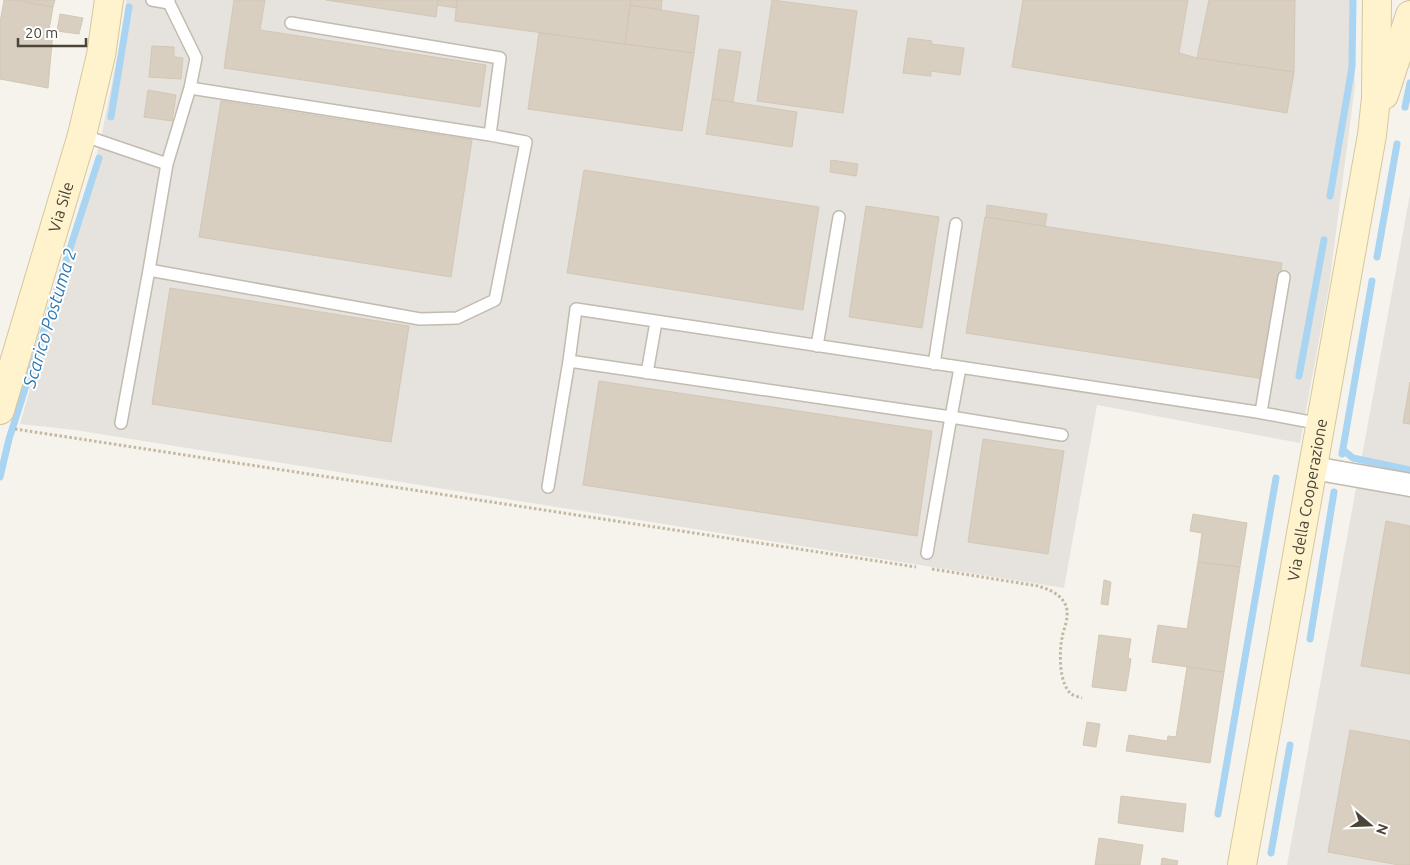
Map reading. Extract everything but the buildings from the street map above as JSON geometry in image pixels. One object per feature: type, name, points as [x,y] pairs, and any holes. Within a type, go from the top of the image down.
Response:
[{"type":"street","name":"Via Sile","points":[[0,410],[82,135],[101,56],[109,0]]},
{"type":"street","name":"Via della Cooperazione","points":[[1242,865],[1372,135],[1376,98],[1377,0]]},
{"type":"street","name":"Via della Cooperazione","points":[[1372,135],[1410,15]]},
{"type":"street","points":[[1313,468],[1410,485]]},
{"type":"lane","points":[[121,424],[167,164],[190,88],[196,58],[169,1],[152,0]]},
{"type":"lane","points":[[291,23],[500,58],[490,135]]},
{"type":"lane","points":[[148,270],[420,319],[456,318],[494,300],[526,142],[190,88]]},
{"type":"lane","points":[[82,135],[167,164]]},
{"type":"lane","points":[[817,346],[839,217]]},
{"type":"lane","points":[[934,364],[956,224]]},
{"type":"lane","points":[[1261,412],[1284,277]]},
{"type":"lane","points":[[548,487],[576,309],[1261,412],[1321,424]]},
{"type":"lane","points":[[647,373],[656,322]]},
{"type":"lane","points":[[569,361],[1062,435]]},
{"type":"lane","points":[[927,553],[960,368]]},
{"type":"path","points":[[21,430],[919,567]]},
{"type":"path","points":[[929,569],[1038,586],[1050,589],[1061,596],[1068,616],[1062,639],[1060,660],[1063,679],[1071,693],[1082,698]]},
{"type":"shaded area","points":[[126,0],[1352,0],[1355,85],[1329,286],[1300,443],[1097,405],[1064,588],[75,430],[20,424],[100,143],[124,24]]},
{"type":"shaded area","points":[[1410,194],[1410,865],[1287,865]]},
{"type":"waterway","points":[[1330,196],[1352,67],[1353,0]]},
{"type":"waterway","name":"Scarico Postuma 2","points":[[111,117],[129,7]]},
{"type":"waterway","points":[[1405,107],[1410,83]]},
{"type":"waterway","points":[[1377,257],[1397,144]]},
{"type":"waterway","name":"Scarico Postuma 2","points":[[0,477],[9,439],[99,158]]},
{"type":"waterway","points":[[1299,376],[1324,240]]},
{"type":"waterway","points":[[1342,454],[1372,281]]},
{"type":"waterway","points":[[1343,450],[1353,458],[1410,470]]},
{"type":"waterway","points":[[1218,814],[1276,478]]},
{"type":"waterway","points":[[1310,639],[1334,492]]},
{"type":"waterway","points":[[1271,853],[1290,745]]}]
